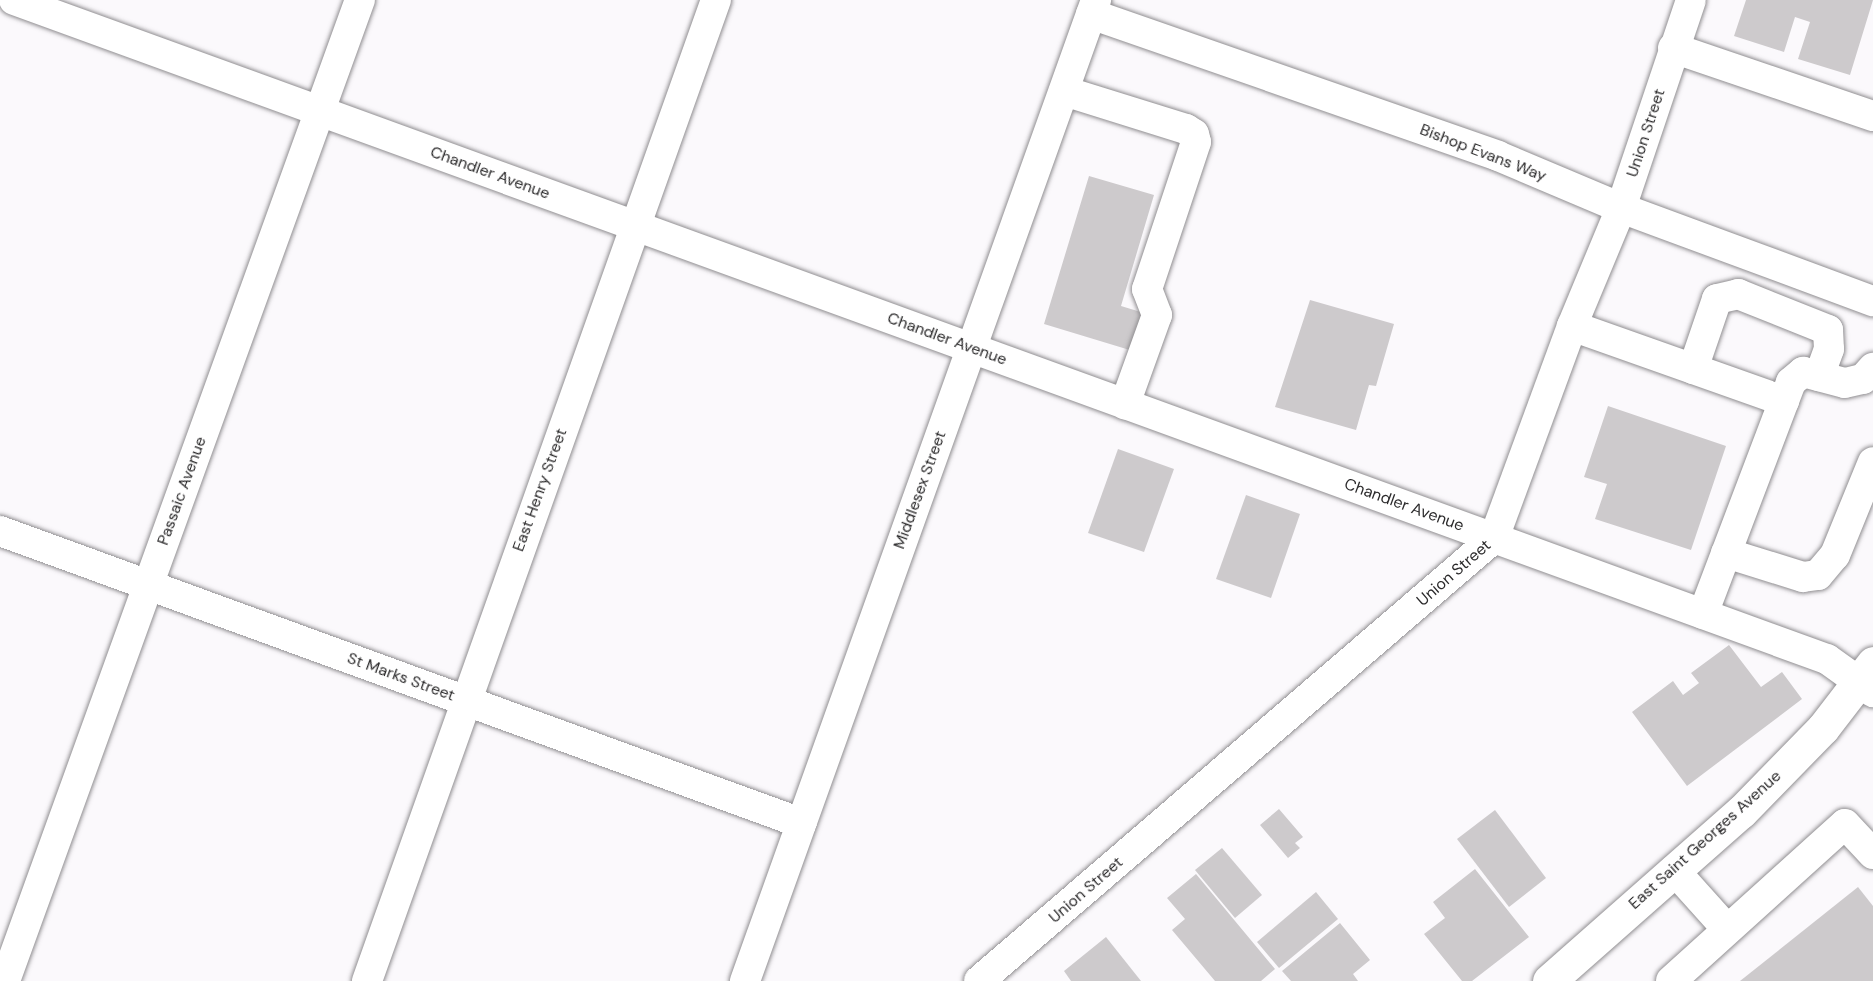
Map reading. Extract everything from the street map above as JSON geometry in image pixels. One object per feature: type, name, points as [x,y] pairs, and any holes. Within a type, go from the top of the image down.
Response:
[{"type":"main road","name":"East Saint Georges Avenue","points":[[1549,981],[1749,803],[1869,679]]},
{"type":"street","name":"Chandler Avenue","points":[[14,0],[1827,659],[1869,679]]},
{"type":"street","name":"Passaic Avenue","points":[[5,981],[360,0]]},
{"type":"street","name":"East Henry Street","points":[[367,981],[464,701],[716,0]]},
{"type":"street","name":"Union Street","points":[[980,981],[1494,538],[1572,326],[1621,208],[1691,0]]},
{"type":"street","name":"Middlesex Street","points":[[745,981],[1093,7]]},
{"type":"street","name":"Bishop Evans Way","points":[[1093,7],[1498,156],[1621,208],[1873,301]]},
{"type":"street","points":[[1674,48],[1873,116]]},
{"type":"street","points":[[1064,91],[1186,129],[1194,134],[1196,142],[1147,289],[1157,315],[1125,404]]},
{"type":"street","points":[[1693,369],[1717,299],[1738,294],[1828,330],[1829,349],[1819,376]]},
{"type":"street","points":[[1572,326],[1784,401]]},
{"type":"street","points":[[1703,614],[1791,382],[1803,372],[1845,383],[1870,378]]},
{"type":"street","points":[[1726,553],[1803,577],[1818,575],[1835,555],[1873,462]]},
{"type":"street","name":"St Marks Street","points":[[0,531],[801,823]]},
{"type":"street","points":[[1671,981],[1845,824],[1873,854]]},
{"type":"street","points":[[1674,870],[1727,929]]},
{"type":"building","points":[[1746,0],[1873,0],[1850,75],[1798,59],[1810,22],[1795,17],[1784,52],[1734,36]]},
{"type":"building","points":[[1089,176],[1154,195],[1121,306],[1144,313],[1133,351],[1044,324]]},
{"type":"building","points":[[1310,300],[1394,324],[1376,386],[1369,385],[1356,430],[1275,407]]},
{"type":"building","points":[[1608,406],[1726,446],[1691,550],[1595,519],[1607,484],[1584,477]]},
{"type":"building","points":[[1118,449],[1174,469],[1144,552],[1088,533]]},
{"type":"building","points":[[1246,495],[1300,514],[1271,598],[1216,579]]},
{"type":"building","points":[[1729,645],[1761,687],[1782,672],[1802,699],[1687,786],[1632,712],[1673,681],[1683,695],[1699,683],[1691,673]]},
{"type":"building","points":[[1279,809],[1303,837],[1295,843],[1300,848],[1288,858],[1260,825]]},
{"type":"building","points":[[1495,810],[1546,878],[1509,907],[1457,839]]},
{"type":"building","points":[[1222,848],[1262,895],[1235,918],[1195,870]]},
{"type":"building","points":[[1475,869],[1529,937],[1472,981],[1462,981],[1424,934],[1445,918],[1433,902]]},
{"type":"building","points":[[1196,874],[1275,969],[1261,981],[1215,981],[1172,930],[1185,919],[1167,898]]},
{"type":"building","points":[[1858,887],[1873,906],[1873,981],[1740,981]]},
{"type":"building","points":[[1316,892],[1338,919],[1279,968],[1257,942]]},
{"type":"building","points":[[1340,923],[1370,960],[1353,974],[1358,981],[1291,981],[1282,971]]},
{"type":"building","points":[[1106,937],[1141,981],[1071,981],[1064,971]]}]
